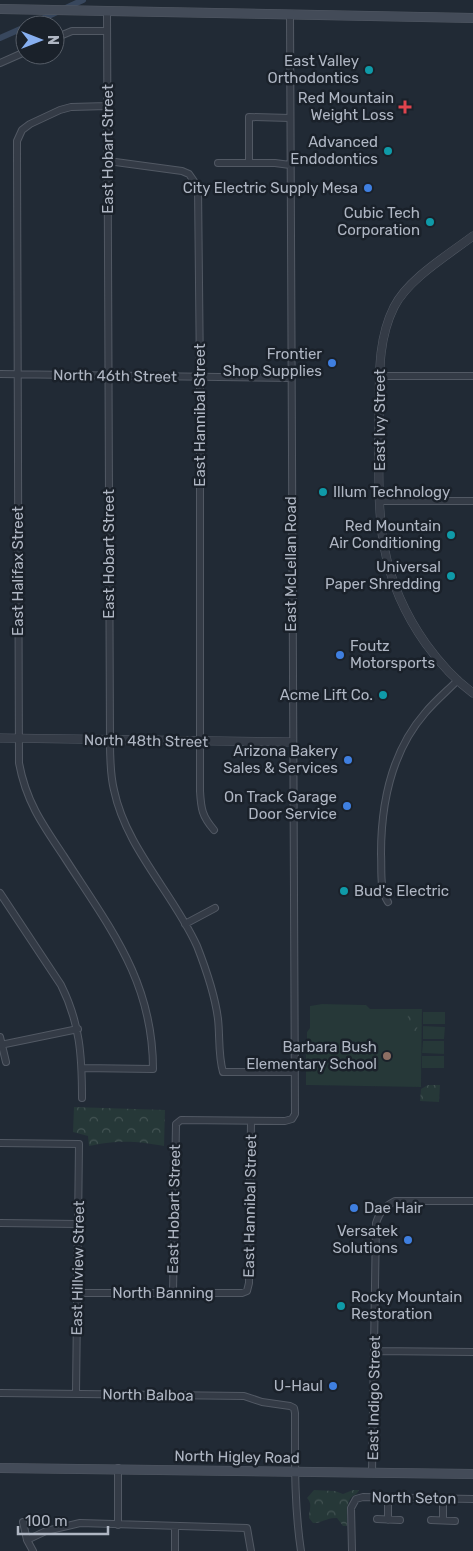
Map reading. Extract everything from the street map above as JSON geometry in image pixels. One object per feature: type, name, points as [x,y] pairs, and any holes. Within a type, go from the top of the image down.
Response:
[{"type":"main road","points":[[0,9],[473,18]]},
{"type":"main road","name":"North Higley Road","points":[[0,1468],[473,1474]]},
{"type":"street","name":"East Hobart Street","points":[[106,10],[110,740],[114,790],[127,828],[145,861],[176,907],[197,947],[218,1017],[220,1063],[223,1072],[294,1072]]},
{"type":"street","name":"East McLellan Road","points":[[251,1121],[285,1121],[292,1119],[295,1114],[290,378],[290,14]]},
{"type":"street","points":[[65,34],[72,31],[107,31]]},
{"type":"street","points":[[0,63],[15,56]]},
{"type":"street","name":"East Halifax Street","points":[[82,1068],[153,1069],[153,1054],[148,1019],[133,971],[118,942],[43,825],[27,796],[19,763],[17,141],[22,130],[30,124],[60,110],[71,107],[107,106]]},
{"type":"street","points":[[249,163],[248,117],[290,118]]},
{"type":"street","name":"East Hannibal Street","points":[[108,161],[182,171],[189,174],[198,187],[202,809],[205,820],[214,830]]},
{"type":"street","points":[[218,163],[290,165]]},
{"type":"street","name":"East Ivy Street","points":[[458,680],[434,655],[414,627],[390,575],[381,536],[379,501],[380,352],[383,335],[396,304],[406,290],[473,236]]},
{"type":"street","name":"North 46th Street","points":[[0,374],[290,378]]},
{"type":"street","points":[[380,376],[473,376]]},
{"type":"street","points":[[379,501],[473,501]]},
{"type":"street","points":[[388,902],[383,895],[381,842],[383,811],[395,767],[413,728],[425,712],[458,680],[473,693]]},
{"type":"street","name":"North 48th Street","points":[[0,738],[292,742]]},
{"type":"street","points":[[0,893],[61,985],[73,1012],[78,1029],[82,1068],[82,1098]]},
{"type":"street","points":[[186,924],[215,908]]},
{"type":"street","points":[[1,1045],[78,1029]]},
{"type":"street","points":[[0,1037],[6,1062]]},
{"type":"street","name":"East Hobart Street","points":[[173,1294],[176,1124],[181,1120],[251,1121]]},
{"type":"street","name":"East Hannibal Street","points":[[247,1291],[249,1284],[251,1121]]},
{"type":"street","name":"East Hillview Street","points":[[0,1143],[79,1144],[76,1393]]},
{"type":"street","name":"East Indigo Street","points":[[372,1473],[376,1223],[379,1212],[394,1201],[473,1201]]},
{"type":"street","points":[[0,1223],[78,1224]]},
{"type":"street","name":"North Banning","points":[[78,1293],[242,1294],[247,1291]]},
{"type":"street","points":[[375,1351],[473,1352]]},
{"type":"street","name":"North Balboa","points":[[0,1392],[244,1396],[262,1402],[290,1406],[294,1408],[295,1471]]},
{"type":"street","points":[[118,1468],[118,1525]]},
{"type":"street","points":[[295,1471],[297,1526],[301,1551]]},
{"type":"street","name":"North Seton","points":[[352,1551],[351,1508],[356,1500],[363,1498],[473,1499]]},
{"type":"street","points":[[388,1498],[388,1520]]},
{"type":"street","points":[[443,1499],[443,1520]]},
{"type":"street","points":[[377,1519],[400,1520]]},
{"type":"street","points":[[431,1520],[455,1520]]},
{"type":"street","points":[[23,1522],[27,1540],[33,1551]]},
{"type":"street","points":[[27,1540],[46,1531],[80,1524],[247,1528],[251,1551]]},
{"type":"street","points":[[175,1527],[176,1551]]},
{"type":"green space","points":[[322,1004],[366,1005],[370,1009],[422,1009],[421,1087],[306,1085],[306,1047],[307,1032],[310,1028],[310,1006]]},
{"type":"green space","points":[[423,1012],[445,1012],[445,1024],[423,1024]]},
{"type":"green space","points":[[408,1014],[418,1014],[417,1031],[407,1030]]},
{"type":"green space","points":[[423,1026],[445,1027],[444,1039],[423,1039]]},
{"type":"green space","points":[[423,1041],[444,1041],[444,1054],[422,1053]]},
{"type":"green space","points":[[422,1056],[444,1056],[444,1068],[422,1068]]},
{"type":"green space","points":[[428,1085],[440,1085],[439,1102],[420,1101],[421,1089]]},
{"type":"green space","points":[[74,1107],[165,1110],[164,1146],[127,1142],[89,1146],[88,1136],[73,1132]]},
{"type":"green space","points":[[314,1490],[335,1491],[343,1494],[359,1490],[349,1502],[347,1526],[343,1526],[337,1518],[313,1523],[309,1518],[310,1505],[307,1498]]},
{"type":"waterway","points":[[51,15],[83,0]]},
{"type":"waterway","points":[[0,38],[15,31]]},
{"type":"place","name":"East Valley Orthodontics","points":[[369,70]]},
{"type":"place","name":"Red Mountain Weight Loss","points":[[405,107]]},
{"type":"place","name":"Advanced Endodontics","points":[[388,151]]},
{"type":"place","name":"City Electric Supply Mesa","points":[[368,188]]},
{"type":"place","name":"Cubic Tech Corporation","points":[[430,222]]},
{"type":"place","name":"Frontier Shop Supplies","points":[[332,363]]},
{"type":"place","name":"Illum Technology","points":[[323,492]]},
{"type":"place","name":"Red Mountain Air Conditioning","points":[[451,535]]},
{"type":"place","name":"Universal Paper Shredding","points":[[451,576]]},
{"type":"place","name":"Foutz Motorsports","points":[[340,655]]},
{"type":"place","name":"Acme Lift Co.","points":[[383,695]]},
{"type":"place","name":"Arizona Bakery Sales & Services","points":[[348,760]]},
{"type":"place","name":"On Track Garage Door Service","points":[[347,806]]},
{"type":"place","name":"Bud's Electric","points":[[344,891]]},
{"type":"place","name":"Barbara Bush Elementary School","points":[[387,1056]]},
{"type":"place","name":"Dae Hair","points":[[354,1208]]},
{"type":"place","name":"Versatek Solutions","points":[[408,1240]]},
{"type":"place","name":"Rocky Mountain Restoration","points":[[341,1306]]},
{"type":"place","name":"U-Haul","points":[[333,1386]]}]
